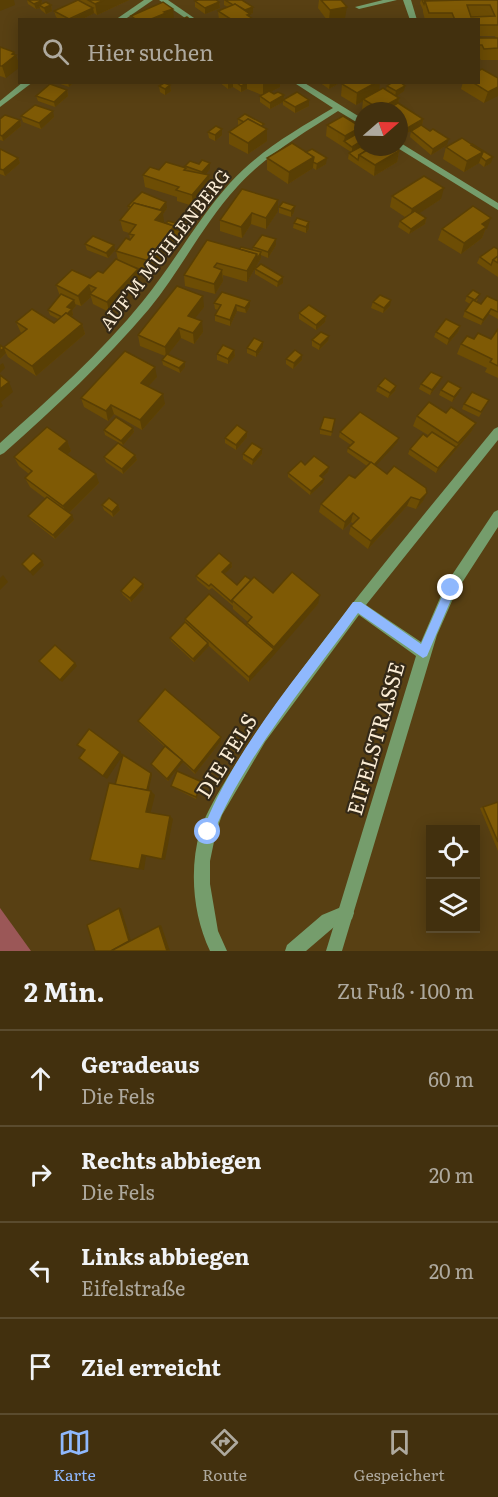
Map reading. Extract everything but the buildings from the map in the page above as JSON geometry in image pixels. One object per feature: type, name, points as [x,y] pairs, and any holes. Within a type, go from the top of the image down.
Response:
[{"type":"street","points":[[121,18],[149,0]]},
{"type":"street","points":[[163,0],[192,18]]},
{"type":"street","points":[[359,7],[393,0]]},
{"type":"street","points":[[407,0],[413,18]]},
{"type":"street","points":[[0,105],[26,84]]},
{"type":"street","points":[[300,84],[354,118]]},
{"type":"street","name":"AUF'M MÜHLENBERG","points":[[0,450],[56,399],[146,305],[201,226],[248,170],[292,136],[338,108]]},
{"type":"street","points":[[408,151],[498,207]]},
{"type":"street","name":"DIE FELS","points":[[219,951],[210,932],[202,884],[202,861],[208,832],[216,811],[260,737],[357,606],[498,432]]},
{"type":"street","name":"EIFELSTRASSE","points":[[334,951],[423,652],[451,588],[498,516]]},
{"type":"street","points":[[357,606],[423,652]]},
{"type":"street","points":[[293,951],[328,921],[346,913]]},
{"type":"shaded area","points":[[0,908],[31,951],[0,951]]},
{"type":"route","points":[[208,832],[216,811],[260,737],[357,606],[423,652],[451,588]]}]
